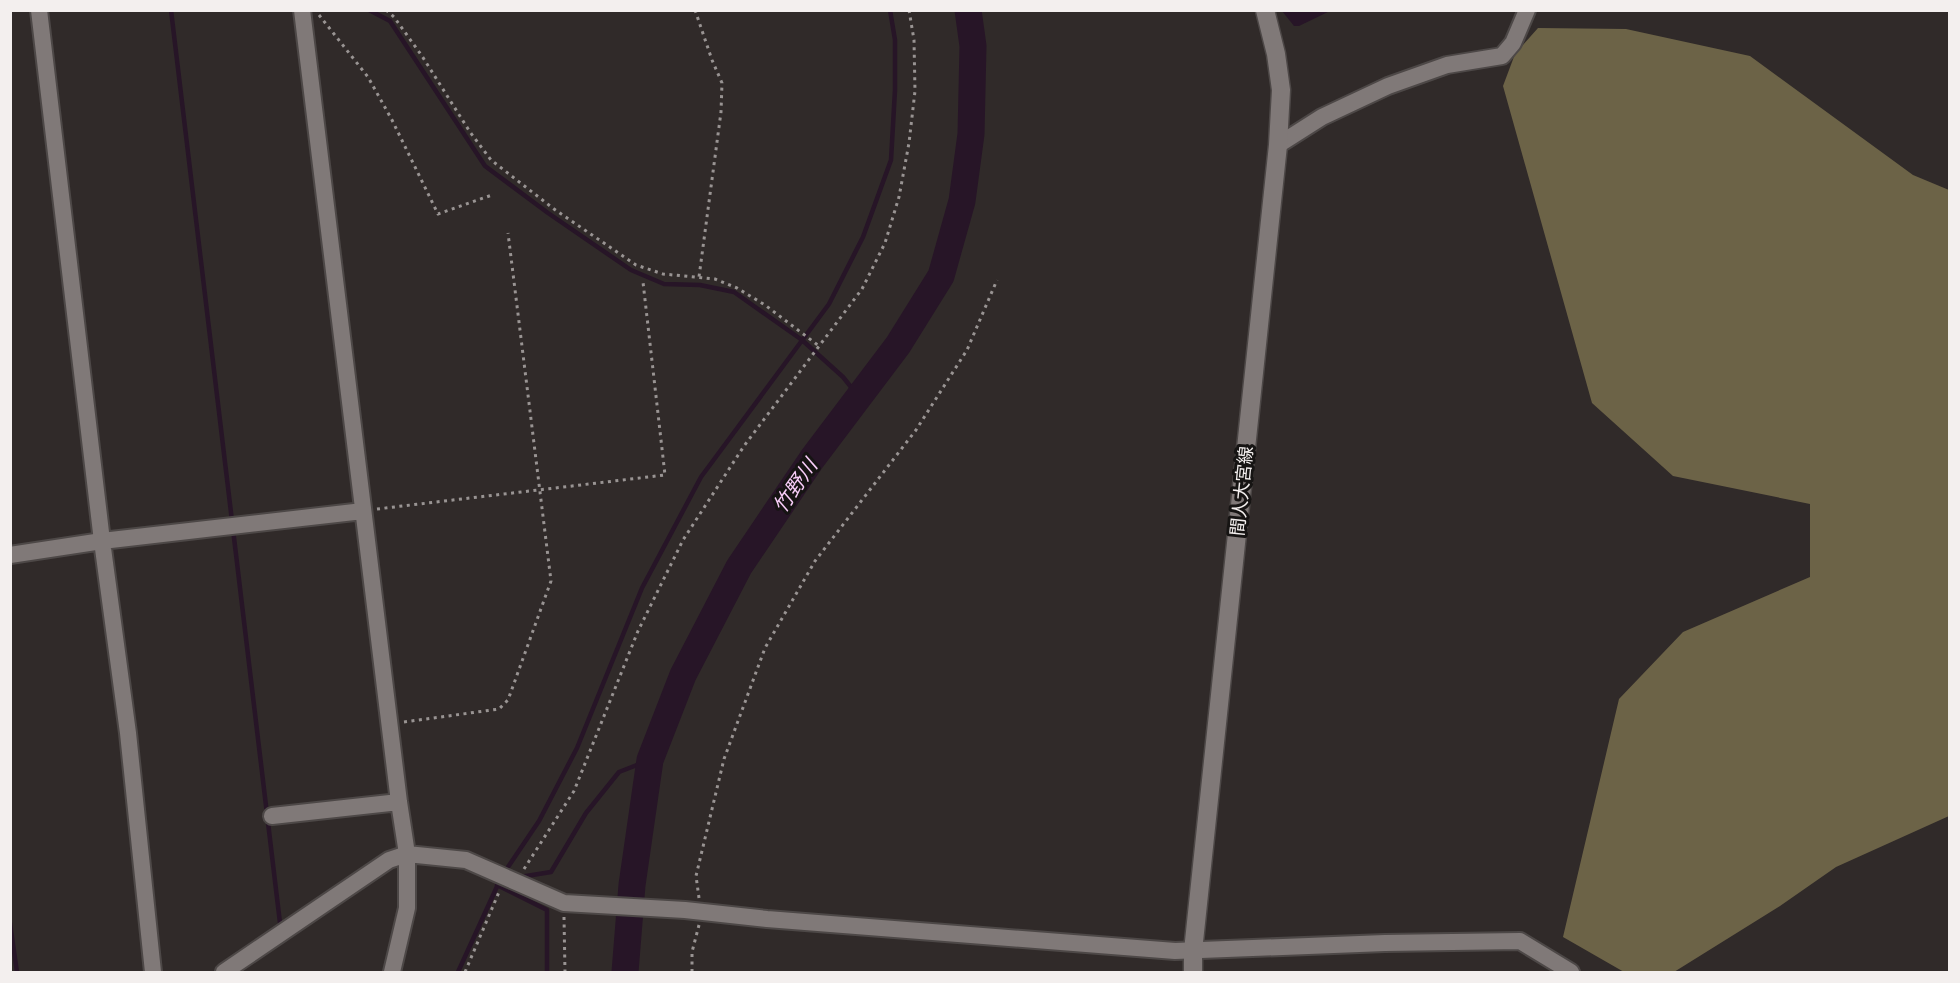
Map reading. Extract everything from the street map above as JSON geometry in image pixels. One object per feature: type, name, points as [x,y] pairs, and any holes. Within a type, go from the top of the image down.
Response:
[{"type":"main road","name":"間人大宮線","points":[[1193,972],[1193,951],[1278,145],[1281,90],[1276,54],[1265,10]]},
{"type":"street","points":[[39,10],[102,541],[128,733],[153,972]]},
{"type":"street","points":[[302,10],[407,854],[407,908],[392,972]]},
{"type":"street","points":[[1278,145],[1322,117],[1388,86],[1447,65],[1502,56],[1513,43],[1527,10]]},
{"type":"street","points":[[10,555],[102,541],[363,511]]},
{"type":"street","points":[[272,816],[399,802]]},
{"type":"street","points":[[224,972],[389,860],[407,854],[466,860],[564,903],[684,910],[1128,948],[1193,951],[1385,943],[1520,942],[1571,972]]},
{"type":"path","points":[[315,10],[368,77],[392,120],[438,214],[492,195]]},
{"type":"path","points":[[386,10],[394,17],[422,56],[490,160],[554,209],[636,265],[663,274],[715,279],[737,288],[765,305],[819,346]]},
{"type":"path","points":[[695,10],[722,83],[721,112],[699,277]]},
{"type":"path","points":[[517,881],[574,791],[638,631],[683,540],[744,446],[862,289],[885,243],[899,197],[909,143],[915,91],[914,40],[909,10]]},
{"type":"path","points":[[390,724],[499,709],[508,700],[551,581],[508,233]]},
{"type":"path","points":[[692,972],[692,952],[702,912],[696,876],[724,759],[765,648],[815,561],[916,430],[967,350],[997,280]]},
{"type":"path","points":[[363,511],[665,475],[643,282]]},
{"type":"path","points":[[465,972],[500,892]]},
{"type":"path","points":[[564,903],[565,972]]},
{"type":"shaded area","points":[[1282,11],[1330,11],[1299,26],[1294,26]]},
{"type":"shaded area","points":[[1538,28],[1626,29],[1750,56],[1913,175],[1949,190],[1949,816],[1836,867],[1780,906],[1674,972],[1624,972],[1563,937],[1619,699],[1683,632],[1810,577],[1810,504],[1673,476],[1592,403],[1503,86],[1515,54]]},
{"type":"waterway","points":[[171,10],[280,923]]},
{"type":"waterway","points":[[369,10],[390,21],[485,166],[631,270],[664,284],[700,285],[734,292],[802,340],[843,377],[859,397]]},
{"type":"waterway","points":[[504,873],[539,821],[577,748],[642,588],[701,477],[829,304],[863,237],[891,160],[895,40],[890,10]]},
{"type":"waterway","name":"竹野川","points":[[625,972],[632,885],[650,760],[683,675],[739,567],[812,459],[898,345],[941,276],[962,201],[971,134],[973,46],[968,10]]},
{"type":"waterway","points":[[520,877],[551,872],[586,813],[619,772],[650,760]]},
{"type":"waterway","points":[[458,972],[500,880]]},
{"type":"waterway","points":[[497,885],[547,910],[547,972]]},
{"type":"waterway","points":[[10,923],[17,972]]}]
